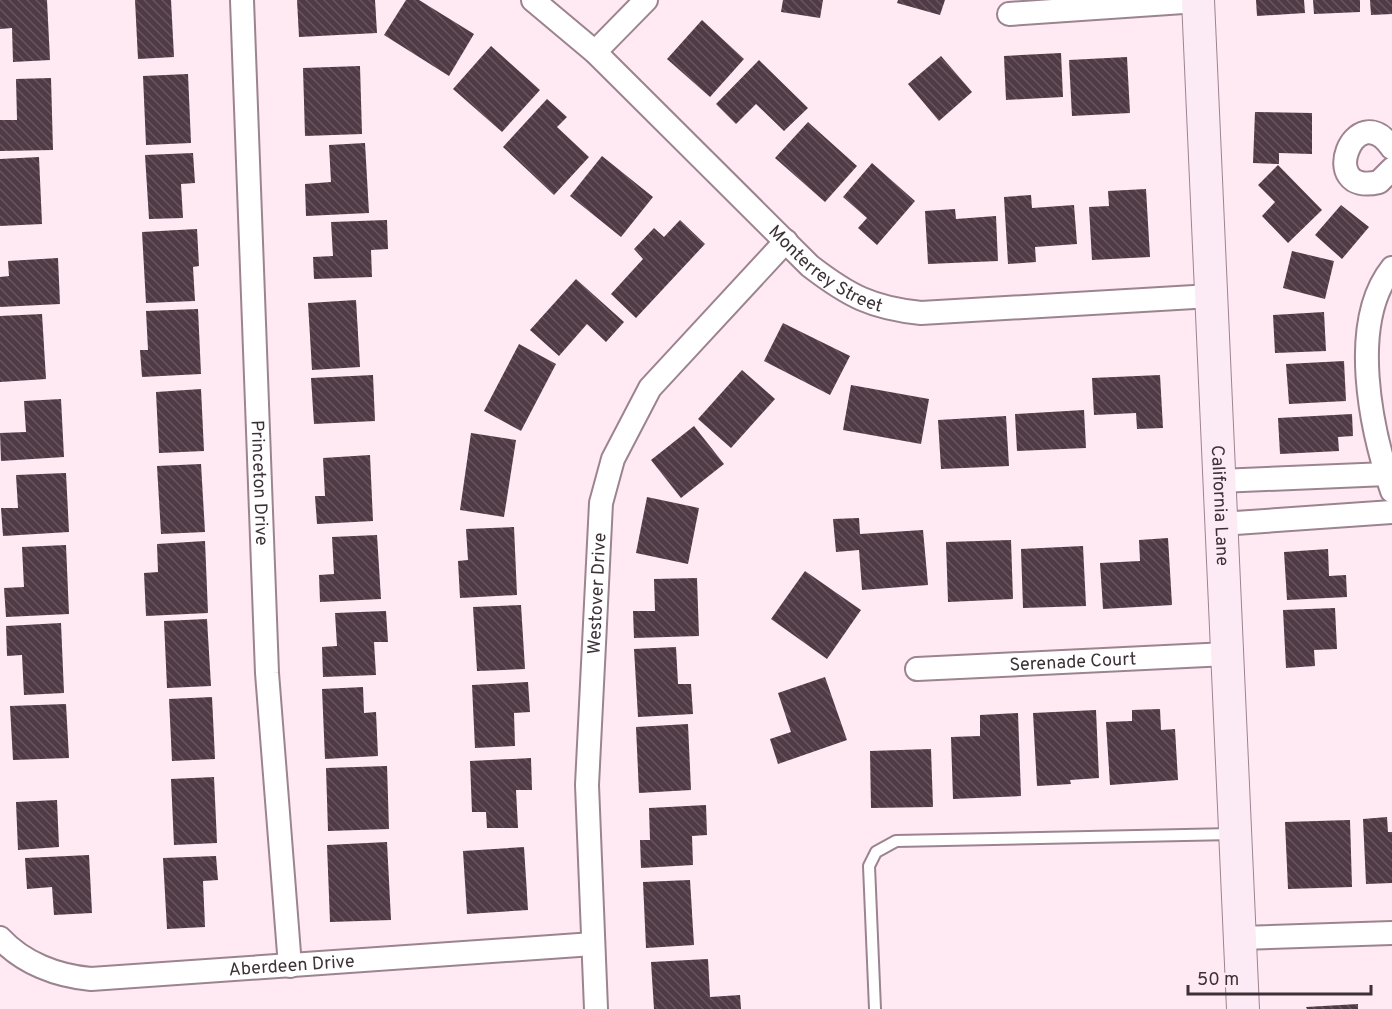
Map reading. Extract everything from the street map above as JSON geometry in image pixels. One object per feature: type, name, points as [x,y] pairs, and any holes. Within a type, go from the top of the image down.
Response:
[{"type":"street","name":"Princeton Drive","points":[[243,0],[267,674],[290,966]]},
{"type":"street","name":"Monterrey Street","points":[[533,0],[595,52],[810,266],[842,291],[866,303],[891,310],[921,313],[1211,296]]},
{"type":"street","points":[[595,52],[645,0]]},
{"type":"street","points":[[1009,14],[1198,0]]},
{"type":"street","name":"California Lane","points":[[1198,0],[1243,1009]]},
{"type":"street","points":[[1392,148],[1381,136],[1364,134],[1350,142],[1344,158],[1349,174],[1363,183],[1379,182],[1392,170]]},
{"type":"street","name":"Westover Drive","points":[[596,1009],[587,785],[601,503],[610,470],[650,388],[786,241]]},
{"type":"street","points":[[1219,481],[1389,483],[1375,430],[1366,347],[1372,308],[1392,268]]},
{"type":"street","points":[[1221,524],[1392,512]]},
{"type":"street","name":"Serenade Court","points":[[917,669],[1227,654]]},
{"type":"street","points":[[1240,938],[1392,933]]},
{"type":"street","name":"Aberdeen Drive","points":[[0,938],[14,953],[47,969],[74,978],[91,979],[593,944]]},
{"type":"lane","points":[[875,1009],[869,866],[876,852],[896,841],[1235,834]]},
{"type":"building","points":[[0,0],[47,0],[50,60],[13,62],[12,28],[0,29]]},
{"type":"building","points":[[135,0],[171,0],[174,57],[138,59]]},
{"type":"building","points":[[297,0],[375,0],[377,33],[299,37]]},
{"type":"building","points":[[406,0],[419,0],[474,34],[449,76],[384,35]]},
{"type":"building","points":[[783,0],[823,0],[820,18],[781,12]]},
{"type":"building","points":[[898,0],[945,0],[940,15],[897,3]]},
{"type":"building","points":[[1256,0],[1304,0],[1305,13],[1257,16]]},
{"type":"building","points":[[1313,0],[1360,0],[1360,12],[1314,14]]},
{"type":"building","points":[[1370,0],[1392,0],[1392,14],[1371,15]]},
{"type":"building","points":[[702,20],[744,59],[710,97],[667,59]]},
{"type":"building","points":[[491,46],[540,90],[502,132],[453,89]]},
{"type":"building","points":[[1061,53],[1063,97],[1006,100],[1004,56]]},
{"type":"building","points":[[941,56],[972,92],[939,121],[908,84]]},
{"type":"building","points":[[1127,57],[1130,113],[1072,116],[1069,60]]},
{"type":"building","points":[[759,60],[808,108],[784,131],[756,104],[736,124],[716,104]]},
{"type":"building","points":[[360,66],[362,134],[305,136],[303,68]]},
{"type":"building","points":[[188,74],[191,143],[146,145],[143,76]]},
{"type":"building","points":[[51,78],[53,150],[0,151],[0,120],[17,120],[16,79]]},
{"type":"building","points":[[547,99],[567,117],[557,127],[589,157],[554,195],[503,147]]},
{"type":"building","points":[[1255,112],[1312,113],[1312,154],[1279,153],[1279,164],[1253,163]]},
{"type":"building","points":[[808,122],[857,166],[825,202],[775,158]]},
{"type":"building","points":[[365,143],[369,213],[306,216],[305,184],[331,182],[329,145]]},
{"type":"building","points":[[193,153],[195,183],[181,184],[183,218],[149,219],[145,155]]},
{"type":"building","points":[[602,156],[653,197],[621,237],[570,196]]},
{"type":"building","points":[[39,157],[42,224],[0,226],[0,159]]},
{"type":"building","points":[[872,163],[915,201],[877,245],[858,228],[867,218],[843,197]]},
{"type":"building","points":[[1278,165],[1322,210],[1288,243],[1262,216],[1275,202],[1258,185]]},
{"type":"building","points":[[1146,189],[1150,257],[1092,260],[1089,207],[1109,206],[1108,191]]},
{"type":"building","points":[[1031,195],[1032,208],[1074,205],[1077,244],[1035,247],[1036,262],[1008,264],[1004,197]]},
{"type":"building","points":[[1341,205],[1369,227],[1342,259],[1315,235]]},
{"type":"building","points":[[955,209],[956,219],[996,216],[998,261],[928,264],[925,211]]},
{"type":"building","points":[[387,220],[388,249],[371,250],[372,277],[314,279],[313,257],[333,256],[331,222]]},
{"type":"building","points":[[680,220],[705,244],[636,318],[611,294],[643,259],[634,249],[654,228],[664,237]]},
{"type":"building","points":[[197,229],[199,266],[193,267],[195,301],[146,303],[142,232]]},
{"type":"building","points":[[1292,251],[1334,261],[1325,299],[1283,288]]},
{"type":"building","points":[[58,258],[60,304],[0,307],[0,277],[9,276],[8,261]]},
{"type":"building","points":[[576,279],[624,322],[606,342],[587,324],[559,356],[530,330]]},
{"type":"building","points":[[356,300],[360,367],[312,370],[308,303]]},
{"type":"building","points":[[198,309],[201,374],[142,377],[140,350],[148,350],[146,311]]},
{"type":"building","points":[[1324,312],[1326,351],[1275,353],[1273,315]]},
{"type":"building","points":[[42,314],[46,379],[0,382],[0,316]]},
{"type":"building","points":[[783,323],[850,356],[830,395],[764,361]]},
{"type":"building","points":[[519,344],[556,364],[521,431],[484,411]]},
{"type":"building","points":[[1344,361],[1346,401],[1289,404],[1286,364]]},
{"type":"building","points":[[742,370],[775,399],[731,448],[698,419]]},
{"type":"building","points":[[373,375],[375,421],[314,424],[311,378]]},
{"type":"building","points":[[1160,375],[1163,428],[1137,429],[1136,413],[1094,415],[1092,378]]},
{"type":"building","points":[[851,385],[929,399],[921,444],[843,430]]},
{"type":"building","points":[[201,389],[204,451],[159,453],[156,392]]},
{"type":"building","points":[[61,399],[64,457],[1,461],[0,433],[26,432],[24,401]]},
{"type":"building","points":[[1084,410],[1086,448],[1017,451],[1015,414]]},
{"type":"building","points":[[1352,414],[1353,436],[1338,437],[1339,451],[1280,454],[1278,418]]},
{"type":"building","points":[[1006,416],[1009,466],[941,469],[938,420]]},
{"type":"building","points":[[694,426],[724,464],[681,498],[651,460]]},
{"type":"building","points":[[471,433],[516,440],[504,517],[460,510]]},
{"type":"building","points":[[370,455],[373,521],[317,524],[315,496],[325,496],[323,458]]},
{"type":"building","points":[[201,464],[205,532],[161,534],[157,466]]},
{"type":"building","points":[[66,473],[69,532],[3,536],[1,508],[18,508],[16,475]]},
{"type":"building","points":[[647,497],[699,508],[688,564],[636,553]]},
{"type":"building","points":[[859,518],[860,534],[923,530],[928,585],[862,590],[859,550],[836,552],[833,519]]},
{"type":"building","points":[[514,527],[517,595],[460,598],[458,561],[468,560],[466,529]]},
{"type":"building","points":[[377,535],[381,599],[320,602],[319,575],[334,574],[332,537]]},
{"type":"building","points":[[1168,538],[1172,605],[1103,609],[1100,563],[1140,561],[1139,540]]},
{"type":"building","points":[[1011,540],[1013,599],[948,602],[946,542]]},
{"type":"building","points":[[205,541],[208,613],[146,616],[144,573],[158,572],[157,544]]},
{"type":"building","points":[[66,545],[69,614],[6,617],[4,588],[24,587],[22,547]]},
{"type":"building","points":[[1083,546],[1086,606],[1023,608],[1021,549]]},
{"type":"building","points":[[1328,549],[1329,576],[1346,575],[1347,597],[1287,600],[1284,552]]},
{"type":"building","points":[[805,571],[861,610],[827,659],[771,619]]},
{"type":"building","points":[[697,578],[699,636],[634,638],[633,611],[655,611],[654,579]]},
{"type":"building","points":[[521,605],[525,669],[477,671],[473,607]]},
{"type":"building","points":[[1335,608],[1337,649],[1314,650],[1315,666],[1286,668],[1283,610]]},
{"type":"building","points":[[386,611],[388,642],[374,642],[376,675],[323,677],[322,647],[337,646],[335,613]]},
{"type":"building","points":[[207,619],[211,686],[167,688],[164,621]]},
{"type":"building","points":[[61,623],[64,693],[24,695],[22,655],[7,656],[6,626]]},
{"type":"building","points":[[676,647],[678,684],[691,684],[693,714],[638,717],[634,649]]},
{"type":"building","points":[[825,677],[847,740],[778,764],[770,739],[791,732],[778,693]]},
{"type":"building","points":[[528,682],[530,712],[514,713],[515,746],[475,748],[472,685]]},
{"type":"building","points":[[363,687],[364,713],[376,712],[378,756],[325,759],[322,689]]},
{"type":"building","points":[[212,697],[215,759],[172,761],[169,699]]},
{"type":"building","points":[[66,704],[69,758],[13,760],[10,706]]},
{"type":"building","points":[[1160,709],[1161,730],[1175,729],[1178,780],[1110,785],[1106,722],[1132,721],[1132,710]]},
{"type":"building","points":[[1096,710],[1099,778],[1070,780],[1071,784],[1037,786],[1033,713]]},
{"type":"building","points":[[1018,713],[1021,796],[953,799],[951,737],[980,736],[980,715]]},
{"type":"building","points":[[688,724],[691,790],[639,793],[636,727]]},
{"type":"building","points":[[931,749],[933,807],[871,808],[870,751]]},
{"type":"building","points":[[531,758],[532,790],[516,790],[518,828],[487,828],[486,812],[472,812],[470,761]]},
{"type":"building","points":[[387,766],[389,829],[328,831],[326,768]]},
{"type":"building","points":[[214,777],[217,843],[174,845],[171,779]]},
{"type":"building","points":[[57,800],[59,847],[18,850],[16,802]]},
{"type":"building","points":[[706,805],[707,835],[692,836],[693,865],[641,868],[640,840],[650,840],[649,808]]},
{"type":"building","points":[[1387,817],[1388,832],[1392,832],[1392,883],[1366,884],[1363,819]]},
{"type":"building","points":[[1350,820],[1352,887],[1288,889],[1285,822]]},
{"type":"building","points":[[387,842],[391,920],[330,922],[327,845]]},
{"type":"building","points":[[524,847],[528,910],[467,914],[463,851]]},
{"type":"building","points":[[89,855],[92,913],[54,915],[52,887],[27,889],[25,858]]},
{"type":"building","points":[[216,856],[218,880],[203,881],[205,927],[167,929],[163,858]]},
{"type":"building","points":[[690,880],[694,945],[646,948],[643,882]]},
{"type":"building","points":[[708,959],[710,997],[740,995],[741,1009],[654,1009],[651,962]]},
{"type":"building","points":[[1358,1004],[1358,1009],[1307,1009],[1306,1007]]}]
